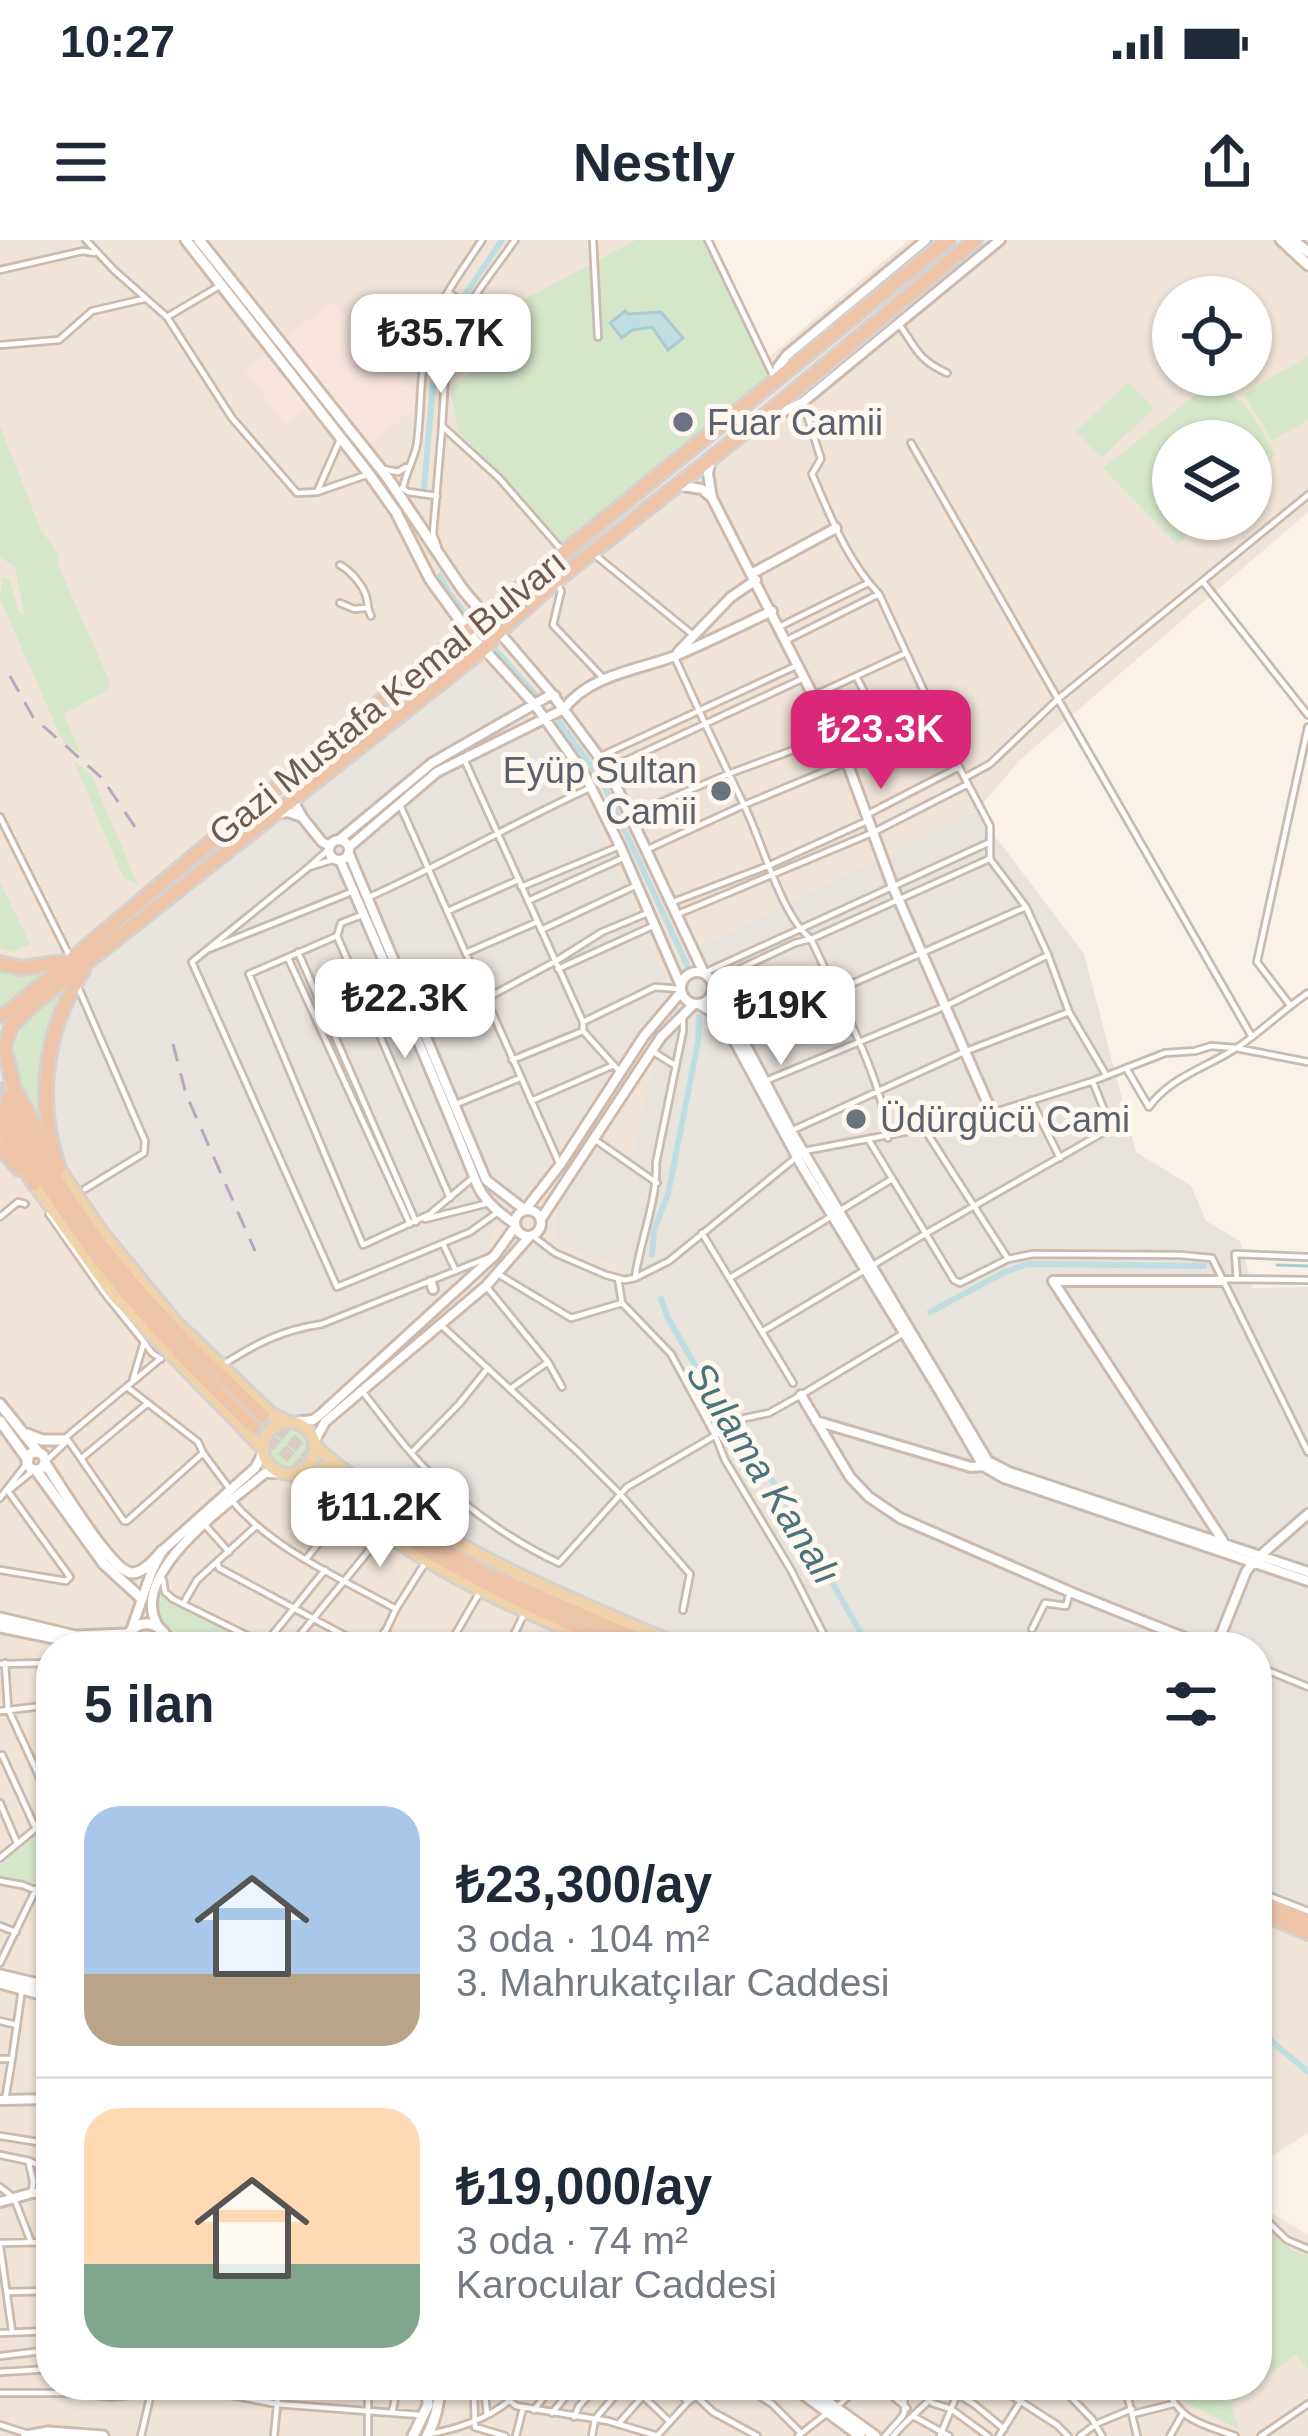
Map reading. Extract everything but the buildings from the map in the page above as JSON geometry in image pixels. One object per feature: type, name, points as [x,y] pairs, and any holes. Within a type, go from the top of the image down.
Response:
[{"type":"highway","name":"Gazi Mustafa Kemal Bulvarı","points":[[3,1053],[16,1020],[91,960],[130,912],[312,757],[948,240]]},
{"type":"highway","name":"Gazi Mustafa Kemal Bulvarı","points":[[0,1016],[71,960],[148,913],[484,650],[556,581],[755,424],[975,240]]},
{"type":"highway","points":[[0,963],[17,968],[71,960]]},
{"type":"highway","points":[[59,1168],[46,1121],[52,1034],[91,960]]},
{"type":"highway","points":[[0,1029],[8,1099],[38,1171],[99,1258],[179,1352],[259,1422]]},
{"type":"highway","points":[[0,1082],[10,1086],[8,1099],[59,1168]]},
{"type":"highway","points":[[0,1124],[34,1184]]},
{"type":"highway","points":[[4,1153],[34,1184]]},
{"type":"highway","points":[[328,1478],[394,1532],[492,1588],[589,1632]]},
{"type":"highway","points":[[328,1478],[488,1574],[621,1632]]},
{"type":"highway","points":[[1272,1903],[1308,1921]]},
{"type":"highway","points":[[1272,1917],[1308,1933]]},
{"type":"main road","points":[[186,240],[341,437],[387,477],[444,564],[499,632]]},
{"type":"main road","points":[[199,240],[374,470],[430,578],[484,650]]},
{"type":"main road","points":[[1281,240],[1308,265]]},
{"type":"main road","points":[[1293,240],[1308,252]]},
{"type":"main road","points":[[428,571],[444,564]]},
{"type":"main road","points":[[59,1168],[176,1322],[272,1414],[307,1429],[328,1478],[383,1534],[481,1590],[572,1632]]},
{"type":"main road","points":[[34,1184],[165,1358],[263,1451],[269,1465],[285,1473],[328,1478],[402,1510],[523,1578],[651,1632]]},
{"type":"main road","points":[[0,1404],[22,1431],[104,1564],[142,1599]]},
{"type":"main road","points":[[0,1421],[37,1461],[98,1544],[120,1568],[136,1576],[131,1586],[122,1582]]},
{"type":"main road","points":[[263,1451],[268,1431],[291,1422]]},
{"type":"main road","points":[[22,1431],[42,1440],[65,1440]]},
{"type":"main road","points":[[285,1473],[309,1464],[314,1443]]},
{"type":"main road","points":[[131,1573],[142,1570],[162,1551]]},
{"type":"main road","points":[[0,1623],[52,1632]]},
{"type":"main road","points":[[0,1623],[36,1634]]},
{"type":"main road","points":[[118,1632],[146,1624],[163,1631]]},
{"type":"main road","points":[[0,1979],[36,1990]]},
{"type":"main road","points":[[0,1979],[36,1988]]},
{"type":"main road","points":[[413,2436],[428,2400]]},
{"type":"main road","points":[[428,2435],[438,2400]]},
{"type":"main road","points":[[814,2400],[874,2436]]},
{"type":"main road","points":[[820,2400],[860,2436]]},
{"type":"main road","points":[[28,2435],[103,2436]]},
{"type":"street","points":[[86,240],[166,317],[232,418],[297,493],[317,492],[374,470],[398,472],[410,464]]},
{"type":"street","points":[[403,489],[416,451],[430,332],[448,292],[482,240]]},
{"type":"street","points":[[444,564],[433,534],[447,361],[469,307],[515,240]]},
{"type":"street","points":[[593,240],[598,338]]},
{"type":"street","points":[[708,240],[775,380]]},
{"type":"street","name":"Gazi Mustafa Kemal Bulvarı","points":[[775,380],[788,355],[926,240]]},
{"type":"street","name":"Gazi Mustafa Kemal Bulvarı","points":[[755,424],[803,402],[1000,240]]},
{"type":"street","points":[[0,270],[83,251],[98,254]]},
{"type":"street","points":[[166,317],[221,285]]},
{"type":"street","points":[[448,292],[469,307]]},
{"type":"street","points":[[0,346],[59,340],[92,311],[144,299]]},
{"type":"street","points":[[899,324],[919,356],[947,373]]},
{"type":"street","points":[[803,402],[821,459],[812,474],[836,528],[868,584],[879,594],[989,826],[989,859],[1026,907],[1069,1012],[1106,1075]]},
{"type":"street","points":[[442,426],[499,478],[564,552]]},
{"type":"street","points":[[317,492],[341,437]]},
{"type":"street","points":[[911,443],[1252,1036]]},
{"type":"street","points":[[712,456],[708,474],[712,499]]},
{"type":"street","points":[[387,477],[403,489],[436,496]]},
{"type":"street","points":[[671,489],[692,485],[712,499],[754,576],[847,762],[893,887],[992,1113]]},
{"type":"street","points":[[678,914],[872,833],[966,781],[1058,699],[1308,495]]},
{"type":"street","points":[[674,656],[754,576],[836,528]]},
{"type":"street","points":[[592,553],[694,634]]},
{"type":"street","points":[[340,565],[360,585],[371,616]]},
{"type":"street","points":[[556,581],[561,591],[553,625],[604,679]]},
{"type":"street","points":[[1203,582],[1308,715]]},
{"type":"street","points":[[779,627],[868,584]]},
{"type":"street","points":[[786,641],[879,594]]},
{"type":"street","points":[[340,603],[366,608]]},
{"type":"street","points":[[498,1212],[470,1232],[337,1287],[192,962],[437,772],[545,718],[604,679],[674,656],[772,611]]},
{"type":"street","points":[[499,632],[566,705],[608,769],[712,991],[740,1034],[800,1154]]},
{"type":"street","points":[[484,650],[536,705],[592,787],[685,999],[715,1014],[728,1029],[988,1461],[1308,1576]]},
{"type":"street","points":[[813,696],[906,653]]},
{"type":"street","points":[[674,656],[773,877],[800,931],[812,939],[879,1090],[888,1138]]},
{"type":"street","points":[[599,757],[798,665]]},
{"type":"street","points":[[856,676],[889,740]]},
{"type":"street","points":[[608,769],[804,678]]},
{"type":"street","points":[[552,694],[432,763],[339,840],[339,852],[489,1202],[521,1235],[531,1236],[555,1253],[618,1278],[634,1278],[669,1261],[800,1154],[992,1113],[1165,1053],[1211,1046],[1308,1062]]},
{"type":"street","points":[[648,849],[847,762],[934,715]]},
{"type":"street","points":[[1290,1005],[1258,962],[1308,727]]},
{"type":"street","points":[[631,815],[834,735]]},
{"type":"street","points":[[463,757],[584,1022],[583,1030],[617,1068]]},
{"type":"street","points":[[672,902],[770,865],[958,766]]},
{"type":"street","points":[[367,898],[592,787]]},
{"type":"street","points":[[296,797],[302,818],[322,842],[339,852],[367,898],[454,1105],[480,1180],[541,1219]]},
{"type":"street","points":[[400,805],[560,1166]]},
{"type":"street","points":[[273,814],[288,812],[302,818]]},
{"type":"street","points":[[0,817],[71,960]]},
{"type":"street","points":[[291,1422],[313,1420],[321,1414],[495,1255],[519,1214],[560,1166],[617,1068],[689,973],[704,973],[988,843]]},
{"type":"street","points":[[448,911],[620,846]]},
{"type":"street","points":[[528,902],[625,857]]},
{"type":"street","points":[[314,1443],[326,1422],[486,1286],[541,1227],[541,1219],[652,1051],[712,991],[718,979],[989,859]]},
{"type":"street","points":[[466,953],[637,885]]},
{"type":"street","points":[[203,951],[354,891]]},
{"type":"street","points":[[740,1034],[1026,907]]},
{"type":"street","points":[[422,1027],[485,999],[602,932],[650,912]]},
{"type":"street","points":[[364,914],[340,923],[337,936],[450,1198]]},
{"type":"street","points":[[559,969],[655,925]]},
{"type":"street","points":[[337,936],[249,974],[364,1245],[413,1223],[489,1202]]},
{"type":"street","points":[[298,952],[413,1223]]},
{"type":"street","points":[[764,1082],[946,1006],[1048,955]]},
{"type":"street","points":[[288,958],[413,1223]]},
{"type":"street","points":[[76,982],[145,1141],[144,1153],[85,1189]]},
{"type":"street","points":[[584,1022],[655,987],[681,989]]},
{"type":"street","points":[[1126,1068],[1149,1107],[1170,1085],[1236,1048],[1308,993]]},
{"type":"street","points":[[791,1131],[964,1052],[1069,1012]]},
{"type":"street","points":[[634,1278],[657,1183],[656,1163],[683,1015]]},
{"type":"street","points":[[512,1060],[583,1030]]},
{"type":"street","points":[[652,1051],[676,1066]]},
{"type":"street","points":[[530,1101],[617,1068]]},
{"type":"street","points":[[454,1105],[520,1078]]},
{"type":"street","points":[[763,1331],[1110,1125],[1093,1081]]},
{"type":"street","points":[[1030,1100],[1060,1157]]},
{"type":"street","points":[[925,1130],[1008,1259]]},
{"type":"street","points":[[594,1139],[657,1183]]},
{"type":"street","points":[[869,1140],[954,1280],[960,1282],[1008,1259],[1033,1254],[1211,1258],[1308,1452]]},
{"type":"street","points":[[730,1278],[892,1178]]},
{"type":"street","points":[[413,1223],[480,1180]]},
{"type":"street","points":[[0,1570],[68,1581],[70,1574],[4,1494],[133,1379],[165,1358],[144,1342],[65,1238],[33,1190],[34,1184]]},
{"type":"street","points":[[0,1216],[18,1202],[25,1204]]},
{"type":"street","points":[[702,1233],[793,1383]]},
{"type":"street","points":[[442,1244],[456,1271]]},
{"type":"street","points":[[1237,1279],[1235,1253],[1308,1257]]},
{"type":"street","points":[[221,1366],[261,1341],[432,1285],[495,1255]]},
{"type":"street","points":[[498,1274],[571,1318],[622,1303]]},
{"type":"street","points":[[618,1278],[622,1303],[671,1354],[718,1433],[725,1460],[822,1632]]},
{"type":"street","points":[[1226,1548],[1053,1281],[1308,1280]]},
{"type":"street","points":[[486,1286],[548,1362],[562,1387]]},
{"type":"street","points":[[440,1325],[620,1494],[690,1574],[682,1610]]},
{"type":"street","points":[[362,1391],[432,1475],[528,1548],[560,1563],[620,1494],[718,1433],[769,1413],[908,1331]]},
{"type":"street","points":[[908,1331],[983,1466],[1004,1478],[1226,1548]]},
{"type":"street","points":[[133,1379],[144,1342]]},
{"type":"street","points":[[510,1388],[548,1362]]},
{"type":"street","points":[[412,1453],[488,1368]]},
{"type":"street","points":[[127,1387],[198,1442],[229,1488]]},
{"type":"street","points":[[801,1395],[850,1477],[900,1518],[1173,1632]]},
{"type":"street","points":[[81,1458],[148,1403]]},
{"type":"street","points":[[817,1421],[971,1467],[983,1466]]},
{"type":"street","points":[[65,1440],[124,1521],[202,1453]]},
{"type":"street","points":[[129,1631],[162,1551],[255,1468],[263,1451]]},
{"type":"street","points":[[163,1631],[150,1607],[162,1569],[266,1474],[285,1473]]},
{"type":"street","points":[[232,1501],[255,1527],[396,1609]]},
{"type":"street","points":[[1219,1632],[1246,1571],[1308,1514]]},
{"type":"street","points":[[307,1558],[334,1522]]},
{"type":"street","points":[[205,1525],[229,1552]]},
{"type":"street","points":[[182,1604],[197,1580],[255,1527]]},
{"type":"street","points":[[303,1632],[383,1534]]},
{"type":"street","points":[[176,1552],[161,1584],[165,1592],[239,1632]]},
{"type":"street","points":[[384,1632],[427,1561]]},
{"type":"street","points":[[217,1562],[219,1568],[340,1632]]},
{"type":"street","points":[[277,1632],[325,1570]]},
{"type":"street","points":[[457,1632],[481,1590]]},
{"type":"street","points":[[1032,1629],[1045,1603],[1066,1606],[1070,1592]]},
{"type":"street","points":[[515,1632],[525,1612]]},
{"type":"street","points":[[36,1663],[3,1664],[8,1709],[36,1770]]},
{"type":"street","points":[[1272,1672],[1308,1687]]},
{"type":"street","points":[[0,1711],[36,1706]]},
{"type":"street","points":[[0,1858],[36,1829],[2,1755]]},
{"type":"street","points":[[0,1803],[17,1844]]},
{"type":"street","points":[[0,1881],[36,1889],[0,1963]]},
{"type":"street","points":[[1272,1900],[1308,1911]]},
{"type":"street","points":[[0,1926],[16,1932]]},
{"type":"street","points":[[22,1989],[3,2100],[36,2099]]},
{"type":"street","points":[[0,2021],[17,2024]]},
{"type":"street","points":[[0,2059],[12,2059]]},
{"type":"street","points":[[0,2136],[36,2142]]},
{"type":"street","points":[[0,2155],[36,2164]]},
{"type":"street","points":[[0,2202],[35,2193],[29,2161]]},
{"type":"street","points":[[0,2186],[14,2198],[31,2242]]},
{"type":"street","points":[[1272,2226],[1287,2240],[1308,2249]]},
{"type":"street","points":[[12,2332],[0,2244],[36,2242]]},
{"type":"street","points":[[8,2292],[36,2291]]},
{"type":"street","points":[[0,2333],[36,2331]]},
{"type":"street","points":[[0,2356],[36,2352]]},
{"type":"street","points":[[0,2372],[36,2370]]},
{"type":"street","points":[[0,2393],[36,2393]]},
{"type":"street","points":[[142,2436],[152,2400]]},
{"type":"street","points":[[256,2400],[424,2416]]},
{"type":"street","points":[[274,2436],[277,2400]]},
{"type":"street","points":[[368,2400],[368,2436]]},
{"type":"street","points":[[392,2413],[395,2400]]},
{"type":"street","points":[[474,2400],[476,2427],[506,2436]]},
{"type":"street","points":[[486,2400],[487,2415]]},
{"type":"street","points":[[533,2410],[541,2400]]},
{"type":"street","points":[[552,2413],[563,2400]]},
{"type":"street","points":[[574,2416],[584,2400]]},
{"type":"street","points":[[592,2436],[596,2420],[612,2400]]},
{"type":"street","points":[[618,2424],[639,2400]]},
{"type":"street","points":[[647,2400],[670,2422]]},
{"type":"street","points":[[701,2400],[719,2416],[758,2436]]},
{"type":"street","points":[[766,2400],[799,2434],[844,2400]]},
{"type":"street","points":[[895,2400],[950,2436]]},
{"type":"street","points":[[906,2400],[908,2412]]},
{"type":"street","points":[[941,2433],[955,2400]]},
{"type":"street","points":[[966,2400],[1002,2433],[1021,2402]]},
{"type":"street","points":[[1018,2400],[1068,2436]]},
{"type":"street","points":[[1073,2400],[1102,2436]]},
{"type":"street","points":[[1129,2400],[1137,2436]]},
{"type":"street","points":[[1171,2400],[1182,2414],[1234,2436]]},
{"type":"street","points":[[428,2435],[447,2433],[508,2401],[657,2436],[688,2402]]},
{"type":"street","points":[[889,2436],[908,2412],[929,2402],[951,2409],[988,2436]]},
{"type":"street","points":[[1080,2436],[1096,2424],[1132,2411],[1173,2404]]},
{"type":"street","points":[[1261,2436],[1308,2404]]},
{"type":"street","points":[[516,2436],[523,2408]]},
{"type":"street","points":[[1170,2436],[1182,2414]]},
{"type":"street","points":[[2,2425],[28,2435]]},
{"type":"street","points":[[2,2425],[8,2436]]},
{"type":"street","points":[[447,2433],[457,2436]]},
{"type":"shaded area","points":[[0,240],[697,240],[758,366],[909,240],[1308,240],[1308,512],[1021,759],[976,811],[683,955],[670,979],[618,1228],[846,1632],[36,1632],[36,2400],[1272,2400],[1272,2213],[1308,2235],[1308,2436],[0,2436]]},
{"type":"shaded area","points":[[333,301],[418,399],[418,406],[350,459],[309,407],[285,425],[245,370]]},
{"type":"shaded area","points":[[475,669],[490,670],[572,766],[665,977],[659,1008],[537,1181],[503,1217],[482,1254],[303,1418],[272,1409],[174,1309],[128,1254],[54,1134],[57,1041],[91,968]]},
{"type":"shaded area","points":[[976,811],[1084,954],[1136,1152],[1191,1186],[1206,1221],[1240,1241],[1253,1288],[1308,1287],[1308,1908],[1272,1893],[1272,1632],[663,1632],[552,1585],[451,1532],[324,1441],[334,1426],[482,1299],[531,1242],[586,1272],[630,1285],[625,1266],[557,1238],[559,1199],[594,1146],[630,1170],[670,979],[683,955]]},
{"type":"shaded area","points":[[1272,1893],[1308,1908],[1308,2133],[1272,2156]]},
{"type":"green space","points":[[636,240],[703,240],[767,370],[769,383],[564,552],[458,431],[450,389],[534,325],[519,302]]},
{"type":"green space","points":[[1308,356],[1308,420],[1272,441],[1272,420],[1259,420],[1245,396],[1272,396],[1272,377]]},
{"type":"green space","points":[[1129,382],[1154,409],[1101,458],[1076,431]]},
{"type":"green space","points":[[1194,396],[1234,396],[1256,420],[1164,420]]},
{"type":"green space","points":[[0,426],[110,682],[108,690],[64,714],[81,754],[63,742],[0,599],[3,577],[9,580],[20,614],[24,614],[15,567],[0,557]]},
{"type":"green space","points":[[1152,429],[1152,519],[1103,468]]},
{"type":"green space","points":[[73,760],[91,774],[138,885],[123,877]]},
{"type":"green space","points":[[0,882],[30,944],[11,952],[0,948]]},
{"type":"green space","points":[[0,966],[52,968],[0,1009]]},
{"type":"green space","points":[[66,988],[48,1037],[47,1138],[10,1067],[28,1021]]},
{"type":"green space","points":[[289,1424],[305,1430],[311,1446],[305,1462],[289,1468],[273,1462],[267,1446],[273,1430]]},
{"type":"green space","points":[[156,1589],[168,1600],[234,1632],[180,1632],[153,1611]]},
{"type":"green space","points":[[36,1835],[36,1888],[0,1877],[0,1865]]},
{"type":"green space","points":[[1272,2232],[1292,2250],[1308,2255],[1308,2369],[1296,2354],[1272,2372]]},
{"type":"green space","points":[[1237,2400],[1231,2405],[1240,2430],[1182,2401]]},
{"type":"water","points":[[625,311],[661,312],[683,338],[668,350],[652,327],[632,330],[622,338],[610,323]]},
{"type":"waterway","points":[[424,488],[440,338],[502,240]]},
{"type":"waterway","points":[[440,576],[471,621]]},
{"type":"waterway","points":[[495,649],[539,699]]},
{"type":"waterway","points":[[559,722],[601,779],[688,967]]},
{"type":"waterway","name":"Sulama Kanalı","points":[[652,1255],[654,1230],[668,1194],[699,1017]]},
{"type":"waterway","points":[[930,1312],[1028,1264],[1204,1266]]},
{"type":"waterway","points":[[1277,1265],[1308,1266]]},
{"type":"waterway","name":"Sulama Kanalı","points":[[661,1299],[736,1436],[778,1488],[860,1632]]},
{"type":"waterway","name":"Sulama Kanalı","points":[[1272,2042],[1308,2072]]},
{"type":"tunnel","points":[[0,1082],[7,1097]]},
{"type":"tunnel","points":[[263,1416],[334,1476]]},
{"type":"tunnel","points":[[254,1427],[323,1483]]},
{"type":"railway","points":[[10,676],[33,717],[102,778],[137,830]]},
{"type":"railway","points":[[173,1044],[186,1094],[255,1251]]},
{"type":"place","name":"Fuar Camii","points":[[683,422]]},
{"type":"place","name":"Eyüp Sultan Camii","points":[[721,791]]},
{"type":"place","name":"Üdürgücü Cami","points":[[856,1119]]}]
